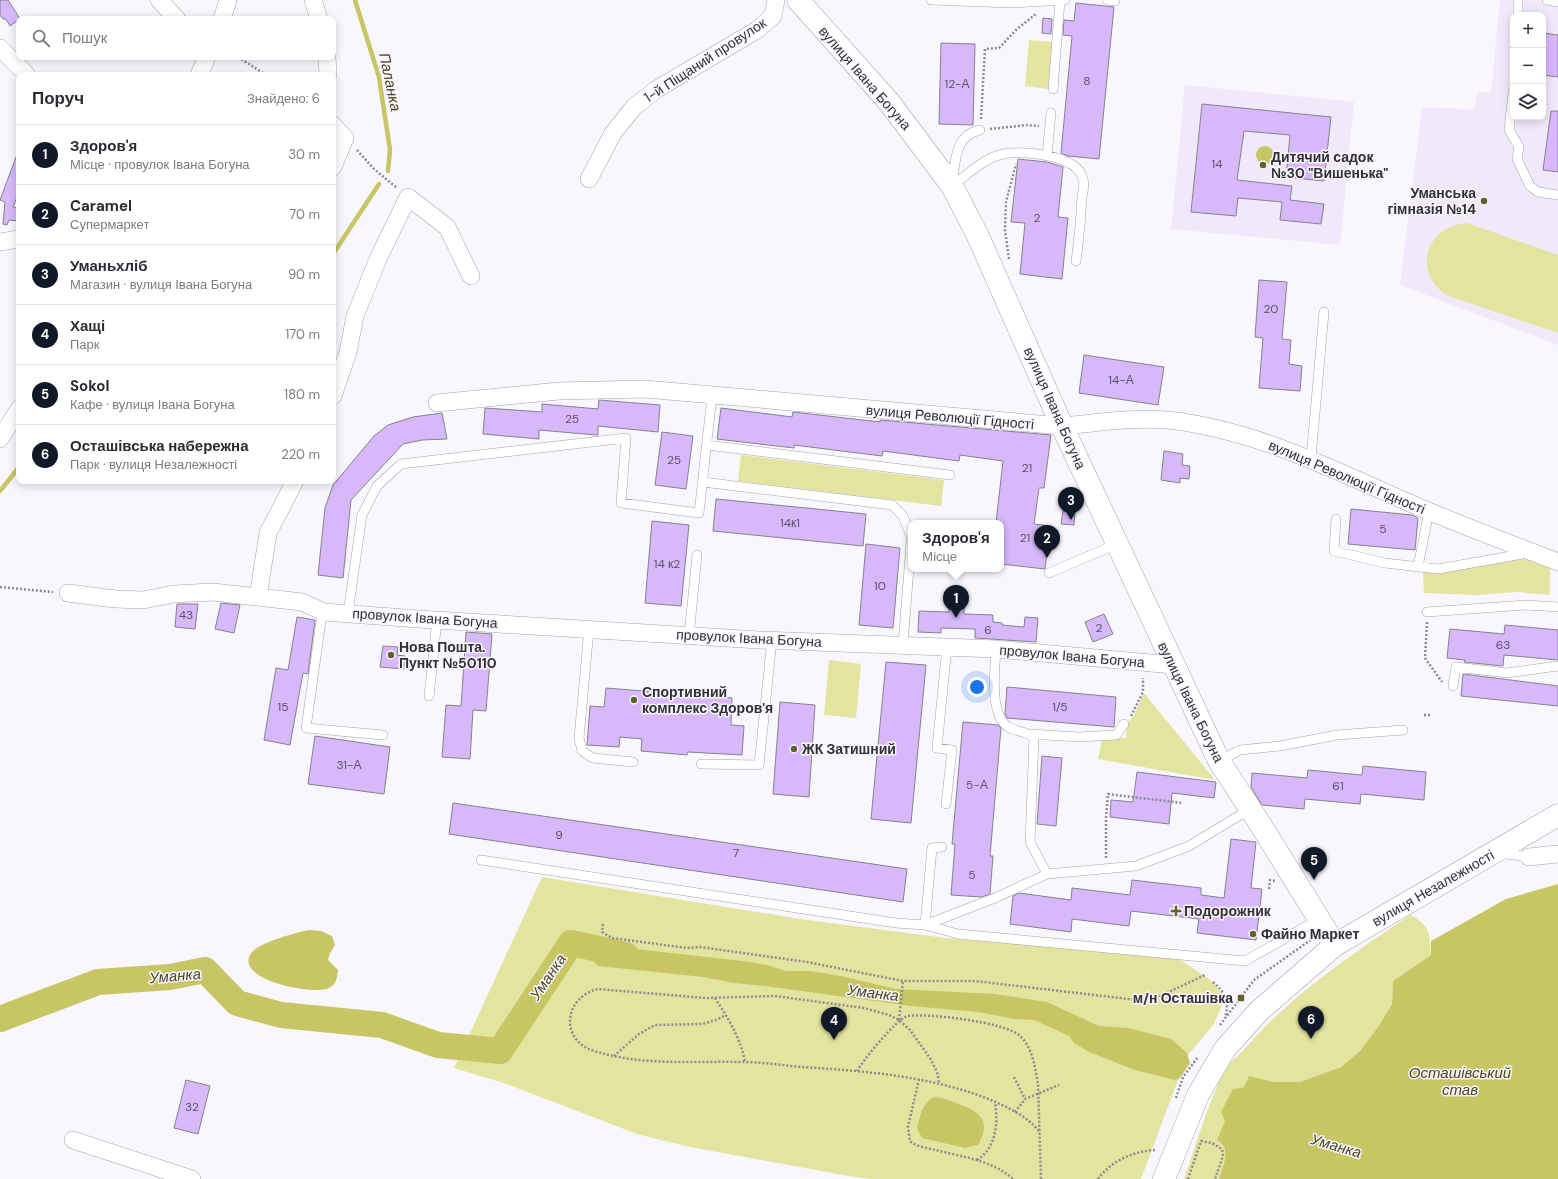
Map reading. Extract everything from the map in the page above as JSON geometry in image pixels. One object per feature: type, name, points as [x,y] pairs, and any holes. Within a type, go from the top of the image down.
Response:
[{"type":"main road","name":"вулиця Івана Богуна","points":[[798,0],[889,102],[952,186],[977,234],[1062,426],[1117,544],[1167,664],[1219,761],[1335,945]]},
{"type":"main road","name":"вулиця Незалежності","points":[[1164,1179],[1198,1095],[1225,1049],[1259,1011],[1335,945],[1558,815]]},
{"type":"street","points":[[159,0],[174,16]]},
{"type":"street","points":[[223,16],[228,0]]},
{"type":"street","points":[[313,0],[318,16]]},
{"type":"street","name":"1-й Піщаний провулок","points":[[589,178],[613,133],[634,107],[657,89],[757,30],[773,16],[776,0]]},
{"type":"street","points":[[0,48],[24,72]]},
{"type":"street","points":[[200,72],[206,60]]},
{"type":"street","points":[[327,60],[328,72]]},
{"type":"street","points":[[336,128],[345,138],[336,160]]},
{"type":"street","points":[[336,387],[348,352],[355,316],[378,258],[408,197],[447,227],[471,276]]},
{"type":"street","points":[[0,242],[16,239]]},
{"type":"street","name":"вулиця Революції Гідності","points":[[437,403],[559,391],[645,389],[1062,426],[1130,419],[1193,424],[1233,432],[1282,447],[1311,458],[1428,511],[1558,562]]},
{"type":"street","points":[[0,439],[16,414]]},
{"type":"street","points":[[258,597],[268,533],[292,484]]},
{"type":"street","points":[[68,593],[122,600],[143,600],[174,594],[213,592],[302,602],[324,612]]},
{"type":"street","name":"провулок Івана Богуна","points":[[324,612],[348,612],[437,620],[689,636],[996,649],[1167,664]]},
{"type":"street","points":[[1529,857],[1558,854]]},
{"type":"street","points":[[73,1140],[192,1179]]},
{"type":"lane","points":[[931,0],[1011,3],[1062,0],[1053,89]]},
{"type":"lane","points":[[1518,0],[1518,12]]},
{"type":"lane","points":[[1547,0],[1558,2]]},
{"type":"lane","points":[[1047,156],[1051,113]]},
{"type":"lane","points":[[1510,120],[1509,130],[1519,147],[1518,158],[1530,186],[1538,192],[1558,195]]},
{"type":"lane","points":[[952,186],[959,144],[965,137],[980,130]]},
{"type":"lane","points":[[952,186],[986,161],[1003,154],[1024,152],[1059,157],[1077,168],[1083,178],[1076,261]]},
{"type":"lane","points":[[1311,458],[1324,312]]},
{"type":"lane","points":[[348,612],[362,515],[378,486],[401,464],[626,438],[621,503],[699,512],[712,396]]},
{"type":"lane","points":[[707,445],[950,475]]},
{"type":"lane","points":[[725,447],[730,449],[731,454]]},
{"type":"lane","points":[[703,482],[892,505],[903,516],[908,528]]},
{"type":"lane","points":[[1418,567],[1428,511]]},
{"type":"lane","points":[[1336,519],[1334,551],[1384,563],[1438,569],[1533,552]]},
{"type":"lane","points":[[1049,573],[1117,544]]},
{"type":"lane","points":[[689,636],[697,555]]},
{"type":"lane","points":[[903,645],[909,572]]},
{"type":"lane","points":[[1427,612],[1526,605],[1558,607]]},
{"type":"lane","points":[[324,612],[321,621],[306,728],[383,735]]},
{"type":"lane","points":[[429,696],[437,620]]},
{"type":"lane","points":[[589,629],[579,738],[582,751],[593,758],[632,762]]},
{"type":"lane","points":[[701,764],[759,765],[772,640]]},
{"type":"lane","points":[[946,804],[952,750],[937,748],[947,647]]},
{"type":"lane","points":[[996,649],[994,695],[997,710],[1008,726],[1030,734],[1078,737],[1116,734],[1124,724]]},
{"type":"lane","points":[[1449,686],[1456,667],[1507,673],[1558,666]]},
{"type":"lane","points":[[1219,761],[1240,750],[1280,746],[1337,736],[1403,730]]},
{"type":"lane","points":[[1030,734],[1034,738],[1030,842],[1048,874]]},
{"type":"lane","points":[[925,925],[995,898],[1048,874],[1136,866],[1189,846],[1250,809]]},
{"type":"lane","points":[[925,925],[932,848],[942,847]]},
{"type":"lane","points":[[1494,852],[1529,857]]},
{"type":"lane","points":[[481,860],[896,923],[925,925],[958,934],[1245,961],[1319,919]]},
{"type":"path","points":[[1037,8],[1036,13],[1017,29],[999,48],[985,49],[980,130],[1027,125],[1050,127]]},
{"type":"path","points":[[243,60],[261,72]]},
{"type":"path","points":[[345,138],[374,169],[408,197]]},
{"type":"path","points":[[1010,263],[1005,230],[1006,202],[1014,174],[1024,152]]},
{"type":"path","points":[[0,587],[68,593]]},
{"type":"path","points":[[1427,612],[1426,658],[1449,686]]},
{"type":"path","points":[[1124,724],[1133,714],[1143,692],[1143,673],[1167,664]]},
{"type":"path","points":[[1424,715],[1432,715]]},
{"type":"path","points":[[1106,869],[1106,818],[1108,794],[1181,803]]},
{"type":"path","points":[[603,924],[602,932],[612,938],[686,948],[700,947],[807,962],[902,982],[976,980],[1137,1000],[1160,996],[1205,975]]},
{"type":"path","points":[[899,1020],[902,982]]},
{"type":"path","points":[[1213,982],[1223,990],[1227,1000],[1223,1021]]},
{"type":"path","points":[[939,1082],[937,1072],[930,1058],[910,1030],[899,1020],[852,1006],[775,996],[714,998],[598,989],[584,994],[572,1011],[570,1023],[573,1034],[577,1040],[592,1050],[614,1056],[632,1060],[674,1063],[745,1062],[857,1071],[939,1082],[995,1102],[1032,1122],[1039,1131]]},
{"type":"path","points":[[714,998],[726,1015],[740,1043],[745,1062]]},
{"type":"path","points":[[614,1056],[639,1034],[655,1025],[702,1024],[726,1015]]},
{"type":"path","points":[[857,1071],[899,1020],[912,1015],[1002,1026],[1012,1030],[1020,1035],[1027,1043],[1032,1056],[1038,1084],[1041,1179]]},
{"type":"path","points":[[1014,1077],[1025,1099]]},
{"type":"path","points":[[919,1079],[908,1128],[910,1141],[921,1147],[992,1165],[1005,1172],[1013,1179]]},
{"type":"path","points":[[1015,1112],[1025,1099],[1038,1095],[1059,1085]]},
{"type":"path","points":[[977,1160],[983,1156],[992,1143],[996,1118],[995,1102]]},
{"type":"path","points":[[1188,1179],[1201,1141],[1212,1143],[1222,1149],[1223,1156],[1215,1179]]},
{"type":"path","points":[[1098,1179],[1104,1170],[1123,1157],[1146,1151],[1157,1150]]},
{"type":"shaded area","name":"Уманська гімназія №14","points":[[1500,0],[1558,0],[1558,345],[1400,285],[1422,108],[1474,109],[1478,92],[1491,93]]},
{"type":"shaded area","name":"Дитячий садок №30 \"Вишенька\"","points":[[1185,85],[1354,102],[1340,245],[1171,229]]},
{"type":"green space","points":[[1029,40],[1053,42],[1048,89],[1025,86]]},
{"type":"green space","points":[[1467,223],[1558,255],[1558,333],[1446,295],[1435,285],[1429,274],[1427,262],[1428,251],[1433,241],[1442,232],[1453,226]]},
{"type":"green space","points":[[741,455],[944,480],[941,506],[738,481]]},
{"type":"green space","points":[[1522,557],[1550,567],[1550,595],[1517,592],[1477,595],[1424,593],[1423,571]]},
{"type":"green space","points":[[829,660],[861,664],[856,718],[824,715]]},
{"type":"green space","points":[[1144,693],[1215,780],[1098,759],[1102,739],[1126,738],[1127,724],[1134,715]]},
{"type":"green space","points":[[542,877],[800,919],[946,938],[1178,958],[1213,982],[1225,998],[1214,1024],[1187,1056],[1141,1179],[871,1179],[849,1176],[690,1147],[637,1134],[507,1084],[454,1068]]},
{"type":"green space","points":[[1410,915],[1422,922],[1428,931],[1431,955],[1393,981],[1392,1004],[1378,1027],[1360,1051],[1341,1067],[1300,1082],[1274,1082],[1249,1076],[1217,1140],[1222,1144],[1225,1153],[1224,1163],[1219,1179],[1184,1179],[1212,1099],[1223,1073],[1228,1066],[1265,1027],[1324,975]]},
{"type":"water","points":[[1261,146],[1269,146],[1274,151],[1272,162],[1269,164],[1261,164],[1256,159],[1256,151]]},
{"type":"water","name":"Осташівський став","points":[[1558,884],[1558,1179],[1219,1179],[1225,1158],[1224,1148],[1217,1140],[1225,1121],[1221,1112],[1233,1089],[1243,1088],[1249,1076],[1274,1082],[1300,1082],[1341,1067],[1360,1051],[1378,1027],[1392,1004],[1393,981],[1431,955],[1431,941],[1506,899]]},
{"type":"water","points":[[309,930],[321,931],[332,936],[335,945],[328,960],[338,970],[334,984],[329,988],[308,990],[277,983],[263,977],[253,970],[248,962],[252,952],[256,948],[279,938]]},
{"type":"water","points":[[592,944],[751,962],[786,971],[811,971],[841,976],[896,989],[995,994],[1047,1002],[1099,1026],[1128,1028],[1171,1039],[1187,1053],[1190,1063],[1180,1078],[1175,1080],[1135,1070],[1089,1052],[1074,1043],[1069,1036],[1034,1020],[1014,1019],[978,1012],[911,1006],[734,983],[703,977],[598,966],[591,958]]},
{"type":"water","points":[[934,1097],[954,1102],[974,1111],[979,1115],[984,1124],[984,1130],[978,1145],[965,1148],[922,1138],[917,1128],[919,1119],[924,1107]]},
{"type":"building","points":[[0,0],[8,0],[18,16],[16,16],[16,22],[10,26],[6,19],[3,19],[0,15]]},
{"type":"building","points":[[1076,3],[1114,7],[1099,159],[1068,156],[1061,153],[1072,36],[1063,35],[1064,20],[1074,21]]},
{"type":"building","points":[[1043,18],[1052,19],[1051,34],[1042,33]]},
{"type":"building","points":[[1546,33],[1558,35],[1558,77],[1546,75]]},
{"type":"building","points":[[941,43],[975,44],[973,125],[939,124]]},
{"type":"building","points":[[1202,104],[1331,117],[1324,181],[1286,177],[1290,135],[1244,131],[1237,180],[1292,186],[1290,200],[1324,204],[1321,224],[1280,220],[1282,202],[1238,198],[1236,216],[1191,212]]},
{"type":"building","points":[[1551,111],[1558,111],[1558,172],[1543,170]]},
{"type":"building","points":[[16,157],[16,200],[13,207],[16,208],[16,221],[9,220],[7,225],[3,224],[5,202],[0,200]]},
{"type":"building","points":[[1018,159],[1047,162],[1063,167],[1058,217],[1068,218],[1062,279],[1020,274],[1025,223],[1011,222]]},
{"type":"building","points":[[1259,280],[1287,282],[1282,339],[1291,340],[1289,364],[1302,366],[1300,391],[1259,388],[1263,338],[1255,337]]},
{"type":"building","points":[[1084,355],[1164,367],[1158,405],[1079,393]]},
{"type":"building","points":[[599,400],[660,405],[658,432],[598,426],[598,435],[539,430],[539,439],[483,434],[485,408],[542,412],[542,404],[598,409]]},
{"type":"building","points":[[721,408],[792,417],[793,412],[880,422],[880,420],[1051,435],[1044,488],[1039,488],[1034,524],[1050,526],[1045,569],[1004,564],[1004,520],[996,520],[1003,461],[960,455],[959,461],[883,451],[882,456],[794,445],[794,448],[717,439]]},
{"type":"building","points":[[442,413],[447,439],[422,440],[403,444],[351,500],[343,578],[318,575],[325,508],[333,485],[336,484],[336,481],[374,436],[388,425],[413,417]]},
{"type":"building","points":[[662,432],[693,436],[686,489],[655,485]]},
{"type":"building","points":[[1164,451],[1183,454],[1182,465],[1190,466],[1189,479],[1180,478],[1180,483],[1161,480]]},
{"type":"building","points":[[716,499],[866,514],[863,546],[713,531]]},
{"type":"building","points":[[1351,509],[1412,515],[1418,518],[1415,550],[1348,544]]},
{"type":"building","points":[[1063,511],[1075,512],[1074,525],[1061,524]]},
{"type":"building","points":[[652,521],[689,525],[681,606],[645,603]]},
{"type":"building","points":[[866,544],[900,548],[893,628],[859,625]]},
{"type":"building","points":[[221,603],[240,605],[234,633],[215,629]]},
{"type":"building","points":[[177,604],[198,604],[195,629],[175,627]]},
{"type":"building","points":[[949,607],[964,608],[964,614],[993,615],[993,622],[1002,623],[1002,625],[1024,627],[1025,617],[1038,618],[1036,642],[975,638],[975,629],[941,628],[941,633],[918,632],[919,611],[949,612]]},
{"type":"building","points":[[1104,614],[1113,634],[1093,642],[1085,622]]},
{"type":"building","points":[[297,617],[315,620],[308,674],[303,673],[290,745],[264,740],[276,668],[288,670]]},
{"type":"building","points":[[1505,625],[1558,630],[1558,660],[1504,655],[1503,666],[1464,662],[1465,660],[1447,658],[1450,629],[1504,634]]},
{"type":"building","points":[[466,632],[492,634],[486,711],[473,710],[470,759],[442,757],[446,705],[461,706]]},
{"type":"building","points":[[383,646],[398,647],[397,655],[405,656],[404,669],[380,667]]},
{"type":"building","points":[[886,662],[926,665],[911,823],[871,819]]},
{"type":"building","points":[[1463,674],[1558,686],[1558,706],[1461,696]]},
{"type":"building","points":[[1007,687],[1116,697],[1114,727],[1007,718],[1005,713]]},
{"type":"building","points":[[606,688],[732,698],[731,725],[744,726],[742,755],[688,752],[687,755],[641,751],[642,739],[620,737],[619,747],[587,745],[590,706],[604,707]]},
{"type":"building","name":"ЖК Затишний","points":[[780,702],[815,705],[809,797],[773,794]]},
{"type":"building","points":[[963,722],[998,725],[1001,728],[990,856],[993,856],[990,894],[981,897],[951,895],[955,844],[952,844]]},
{"type":"building","points":[[315,736],[390,747],[384,794],[308,784]]},
{"type":"building","points":[[1042,756],[1062,758],[1056,826],[1037,824]]},
{"type":"building","points":[[1363,766],[1426,772],[1424,800],[1361,794],[1360,804],[1305,799],[1304,809],[1262,805],[1251,787],[1252,773],[1307,778],[1308,770],[1362,775]]},
{"type":"building","points":[[1137,772],[1216,782],[1214,798],[1172,793],[1169,824],[1110,817],[1111,800],[1133,802]]},
{"type":"building","points":[[453,803],[907,869],[903,902],[449,834]]},
{"type":"building","points":[[1231,839],[1256,842],[1251,888],[1262,889],[1256,940],[1197,933],[1199,919],[1131,911],[1129,926],[1072,919],[1071,932],[1010,924],[1013,896],[1019,893],[1071,900],[1072,888],[1130,895],[1132,880],[1201,888],[1201,895],[1224,898]]},
{"type":"building","points":[[186,1080],[210,1086],[198,1134],[174,1128]]},
{"type":"waterway","name":"Паланка","points":[[355,0],[379,77],[390,150],[388,171]]},
{"type":"waterway","name":"Паланка","points":[[336,249],[379,184]]},
{"type":"waterway","name":"Паланка","points":[[0,491],[16,471]]},
{"type":"waterway","name":"Уманка","points":[[0,1019],[98,982],[170,977],[205,970],[237,1003],[281,1015],[382,1025],[438,1045],[500,1051],[571,943],[626,955]]},
{"type":"place","name":"Дитячий садок №30 \"Вишенька\"","points":[[1263,165]]},
{"type":"place","name":"Уманська гімназія №14","points":[[1484,201]]},
{"type":"place","name":"Уманьхліб","points":[[1071,520]]},
{"type":"place","name":"Caramel","points":[[1047,558]]},
{"type":"place","name":"Здоров'я","points":[[956,618]]},
{"type":"place","name":"Нова Пошта. Пункт №50110","points":[[391,655]]},
{"type":"place","name":"Спортивний комплекс Здоров'я","points":[[634,700]]},
{"type":"place","name":"ЖК Затишний","points":[[794,749]]},
{"type":"place","name":"Sokol","points":[[1314,880]]},
{"type":"place","name":"Подорожник","points":[[1176,911]]},
{"type":"place","name":"Файно Маркет","points":[[1253,934]]},
{"type":"place","name":"м/н Осташівка","points":[[1241,998]]},
{"type":"place","name":"Осташівська набережна","points":[[1311,1039]]},
{"type":"place","name":"Хащі","points":[[834,1040]]}]
